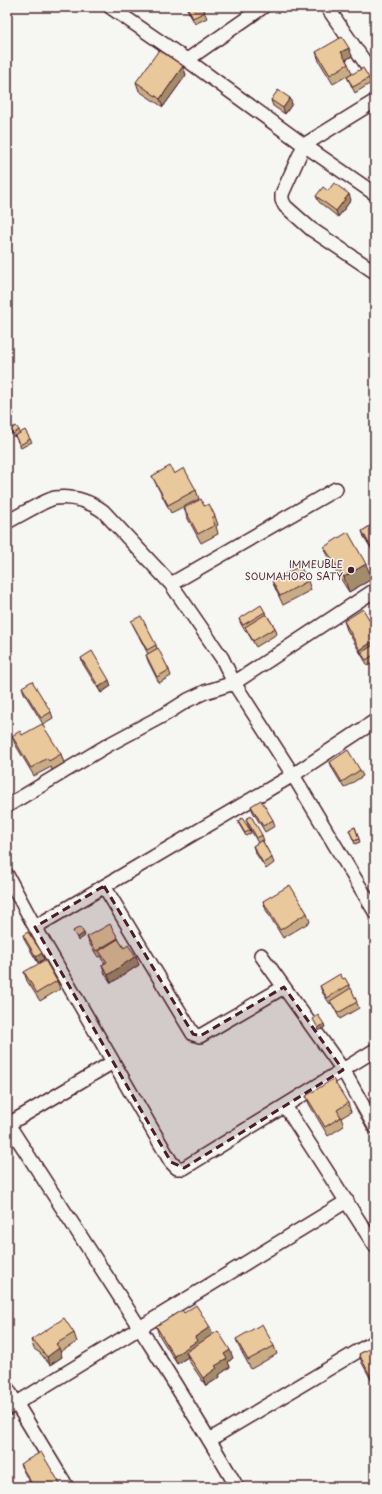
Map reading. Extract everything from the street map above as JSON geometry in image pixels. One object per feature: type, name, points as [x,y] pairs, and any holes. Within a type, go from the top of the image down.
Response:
[{"type":"street","points":[[110,7],[375,194]]},
{"type":"street","points":[[187,60],[263,7]]},
{"type":"street","points":[[327,7],[375,77]]},
{"type":"street","points":[[375,101],[304,145],[282,194],[282,200],[285,206],[311,229],[375,272]]},
{"type":"street","points":[[171,584],[336,488]]},
{"type":"street","points":[[7,522],[54,498],[76,498],[92,503],[103,511],[171,584],[222,658],[234,684],[293,775],[375,912]]},
{"type":"street","points":[[7,806],[108,745],[164,715],[188,700],[206,692],[234,684],[375,590]]},
{"type":"street","points":[[35,927],[293,775],[375,721]]},
{"type":"street","points":[[7,875],[35,927],[113,1062],[177,1168],[184,1168],[375,1050]]},
{"type":"street","points":[[104,886],[193,1034],[200,1036],[284,987]]},
{"type":"street","points":[[261,955],[342,1070],[375,1127]]},
{"type":"street","points":[[113,1062],[8,1125],[139,1327],[210,1440],[237,1487]]},
{"type":"street","points":[[285,1106],[375,1246]]},
{"type":"street","points":[[12,1406],[347,1201]]},
{"type":"street","points":[[210,1440],[375,1341]]},
{"type":"street","points":[[7,1388],[12,1406],[67,1487]]},
{"type":"highlighted area","points":[[104,886],[193,1034],[200,1036],[284,987],[343,1070],[184,1168],[171,1162],[35,927]]},
{"type":"building","points":[[187,7],[202,7],[205,12],[193,18]]},
{"type":"building","points":[[342,37],[349,48],[341,52],[348,64],[330,75],[316,52]]},
{"type":"building","points":[[159,50],[183,66],[160,99],[136,82]]},
{"type":"building","points":[[363,68],[369,78],[353,87],[347,77]]},
{"type":"building","points":[[278,90],[290,98],[283,108],[271,100]]},
{"type":"building","points":[[334,183],[349,194],[336,211],[316,196],[323,187],[328,191]]},
{"type":"building","points":[[7,404],[12,411],[7,415]]},
{"type":"building","points":[[16,426],[19,430],[13,434],[10,429]]},
{"type":"building","points":[[25,430],[30,439],[20,445],[15,436]]},
{"type":"building","points":[[170,466],[174,474],[184,468],[196,490],[168,505],[152,476]]},
{"type":"building","points":[[201,499],[204,506],[209,504],[215,516],[212,518],[215,525],[198,534],[184,508]]},
{"type":"building","points":[[375,523],[375,545],[371,547],[362,531]]},
{"type":"building","points":[[348,532],[366,564],[344,577],[324,547]]},
{"type":"building","points":[[300,566],[308,581],[280,596],[272,581]]},
{"type":"building","points":[[261,605],[265,612],[243,625],[239,619]]},
{"type":"building","points":[[363,609],[375,629],[375,640],[360,650],[344,621]]},
{"type":"building","points":[[266,614],[275,628],[253,641],[245,627]]},
{"type":"building","points":[[141,616],[156,645],[147,650],[131,621]]},
{"type":"building","points":[[375,644],[375,654],[366,660],[361,653]]},
{"type":"building","points":[[158,648],[169,670],[157,677],[146,655]]},
{"type":"building","points":[[92,651],[109,680],[99,687],[81,658]]},
{"type":"building","points":[[32,681],[51,712],[41,718],[22,687]]},
{"type":"building","points":[[42,724],[61,754],[49,761],[47,758],[31,768],[12,736],[20,731],[22,735]]},
{"type":"building","points":[[348,750],[360,770],[342,782],[330,762]]},
{"type":"building","points":[[261,800],[273,820],[263,826],[251,806]]},
{"type":"building","points":[[251,816],[262,835],[257,838],[246,819]]},
{"type":"building","points":[[242,818],[250,830],[245,833],[238,821]]},
{"type":"building","points":[[355,827],[359,839],[354,841],[349,830]]},
{"type":"building","points":[[262,840],[272,858],[263,863],[253,846]]},
{"type":"building","points":[[290,885],[307,913],[280,930],[263,901]]},
{"type":"building","points":[[110,924],[118,938],[96,951],[87,937]]},
{"type":"building","points":[[80,927],[84,933],[77,938],[73,931]]},
{"type":"building","points":[[28,932],[42,953],[36,957],[23,935]]},
{"type":"building","points":[[118,939],[124,948],[128,945],[136,956],[108,975],[102,965],[107,962],[99,951]]},
{"type":"building","points":[[45,960],[57,981],[37,993],[24,972]]},
{"type":"building","points":[[340,974],[343,979],[345,978],[349,985],[327,998],[320,986]]},
{"type":"building","points":[[351,988],[357,1002],[338,1013],[330,1001]]},
{"type":"building","points":[[318,1015],[324,1024],[318,1028],[313,1019]]},
{"type":"building","points":[[333,1079],[348,1103],[337,1110],[341,1117],[325,1127],[306,1096]]},
{"type":"building","points":[[375,1088],[375,1095],[372,1090]]},
{"type":"building","points":[[196,1305],[210,1327],[195,1337],[197,1341],[174,1356],[156,1326],[182,1310],[184,1313]]},
{"type":"building","points":[[64,1318],[74,1333],[56,1344],[59,1348],[47,1357],[37,1344],[31,1340]]},
{"type":"building","points":[[262,1324],[274,1346],[248,1360],[236,1339]]},
{"type":"building","points":[[218,1331],[230,1350],[224,1354],[227,1359],[215,1366],[217,1368],[203,1378],[186,1352]]},
{"type":"building","points":[[375,1346],[375,1382],[374,1383],[359,1354]]},
{"type":"building","points":[[41,1452],[62,1487],[34,1487],[20,1464]]},
{"type":"place","name":"IMMEUBLE SOUMAHORO SATY","points":[[351,570]]}]
